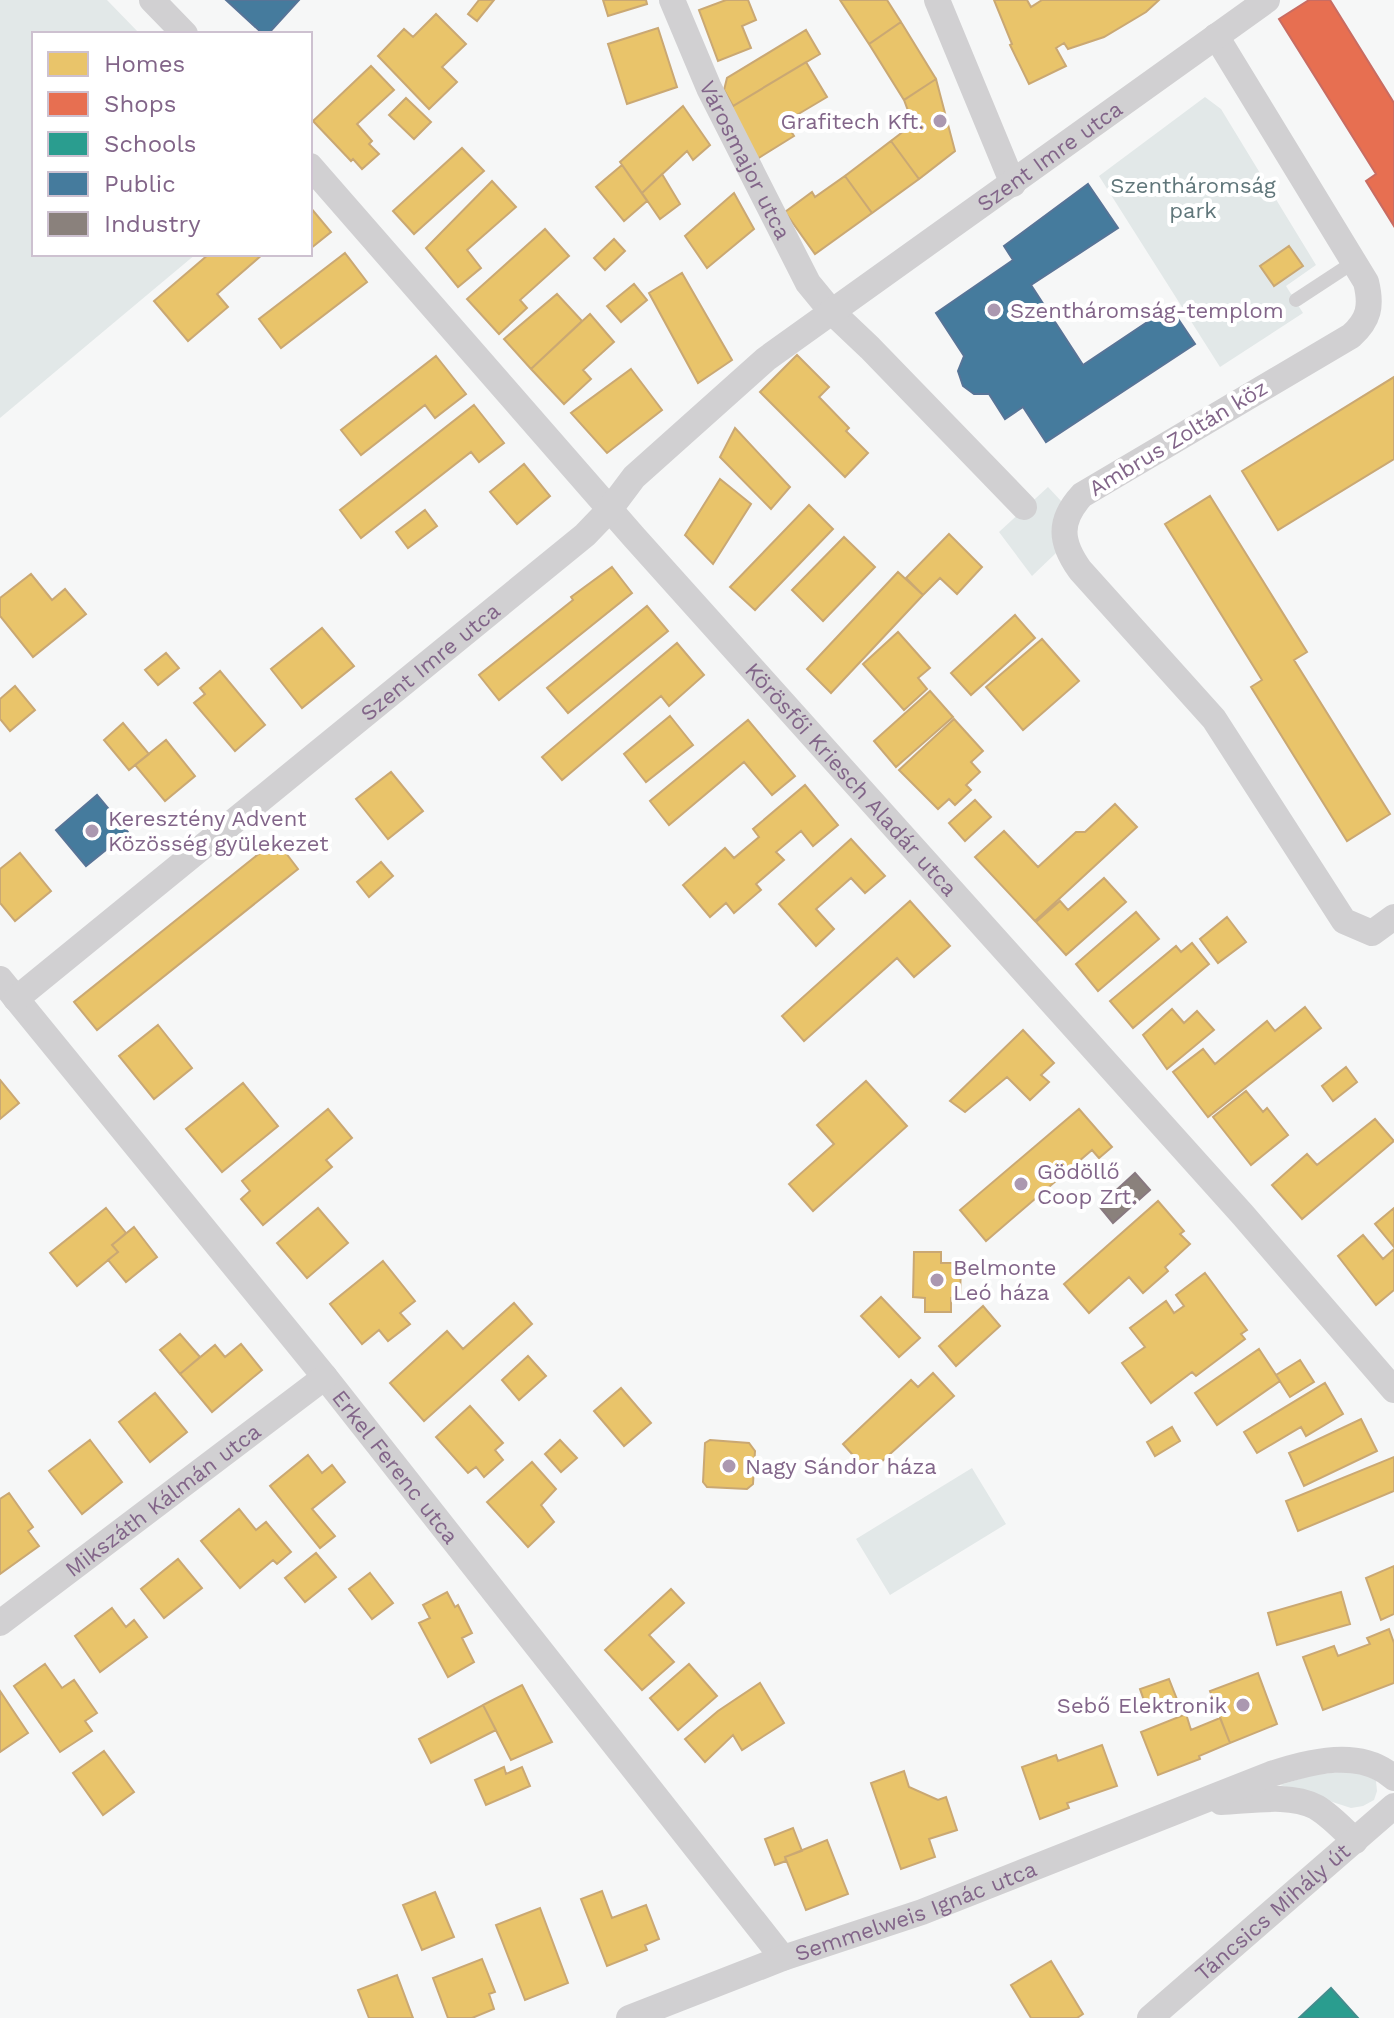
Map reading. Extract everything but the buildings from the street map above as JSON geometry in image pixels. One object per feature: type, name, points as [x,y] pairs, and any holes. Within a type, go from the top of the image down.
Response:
[{"type":"street","points":[[152,0],[183,32]]},
{"type":"street","name":"Városmajor utca","points":[[672,0],[709,88],[808,283],[831,311]]},
{"type":"street","points":[[937,0],[1013,184]]},
{"type":"street","name":"Szent Imre utca","points":[[8,989],[573,545],[610,509],[634,477],[766,359],[1267,0]]},
{"type":"street","name":"Ambrus Zoltán köz","points":[[1216,36],[1366,282],[1370,312],[1362,327],[1351,336],[1082,495],[1067,516],[1066,546],[1080,570],[1214,719],[1344,921],[1372,933],[1394,917]]},
{"type":"street","name":"Körösfői Kriesch Aladár utca","points":[[312,168],[610,509],[1243,1215],[1394,1390]]},
{"type":"street","points":[[831,311],[1024,507]]},
{"type":"street","name":"Erkel Ferenc utca","points":[[8,989],[325,1377],[783,1958]]},
{"type":"street","name":"Mikszáth Kálmán utca","points":[[0,1623],[325,1377]]},
{"type":"street","name":"Semmelweis Ignác utca","points":[[629,2018],[783,1958],[922,1912],[1271,1774],[1330,1761],[1370,1763],[1382,1767],[1394,1778]]},
{"type":"street","name":"Semmelweis Ignác utca","points":[[1202,1803],[1302,1802],[1327,1815],[1355,1841]]},
{"type":"street","name":"Táncsics Mihály út","points":[[1150,2018],[1394,1806]]},
{"type":"lane","points":[[1296,300],[1354,262]]},
{"type":"green space","points":[[0,0],[107,0],[138,32],[32,32],[32,256],[194,256],[0,418]]},
{"type":"green space","name":"Szentháromság park","points":[[1205,97],[1221,109],[1316,265],[1286,286],[1303,313],[1220,367],[1099,176]]},
{"type":"green space","points":[[1048,487],[1062,502],[1056,553],[1032,576],[999,532]]},
{"type":"green space","points":[[972,1468],[1006,1524],[890,1595],[856,1539]]},
{"type":"green space","points":[[1358,1770],[1376,1781],[1374,1800],[1363,1806],[1351,1808],[1280,1785],[1313,1775]]},
{"type":"place","name":"Grafitech Kft.","points":[[940,121]]},
{"type":"place","name":"Szentháromság-templom","points":[[994,310]]},
{"type":"place","name":"Keresztény Advent Közösség gyülekezet","points":[[92,831]]},
{"type":"place","name":"Gödöllő Coop Zrt.","points":[[1021,1184]]},
{"type":"place","name":"Belmonte Leó háza","points":[[937,1280]]},
{"type":"place","name":"Nagy Sándor háza","points":[[729,1466]]},
{"type":"place","name":"Sebő Elektronik","points":[[1243,1705]]}]
